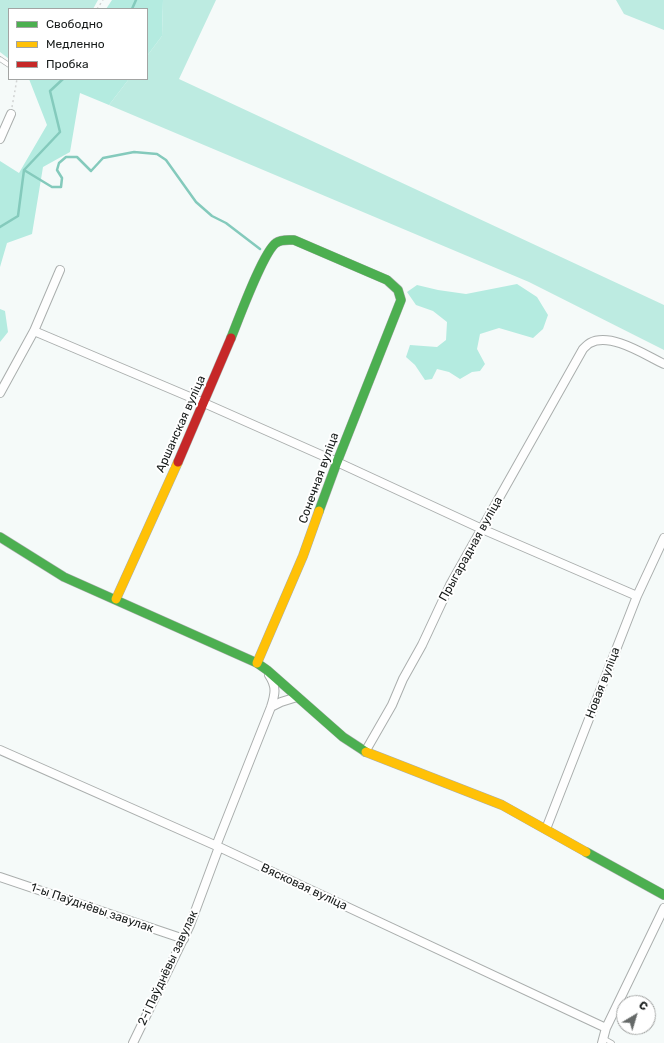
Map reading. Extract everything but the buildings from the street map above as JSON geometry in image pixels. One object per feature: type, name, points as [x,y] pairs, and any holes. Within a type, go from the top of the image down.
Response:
[{"type":"street","points":[[0,139],[11,114]]},
{"type":"street","name":"Аршанская вуліца","points":[[116,599],[204,402],[265,257],[273,244],[282,239],[294,240],[387,280],[398,290],[401,300]]},
{"type":"street","points":[[0,393],[34,331],[60,270]]},
{"type":"street","name":"Сонечная вуліца","points":[[257,663],[303,556],[337,462],[401,300]]},
{"type":"street","points":[[34,331],[204,402],[482,529],[637,596]]},
{"type":"street","name":"Прыгарадная вуліца","points":[[365,752],[392,704],[450,585],[583,349],[590,343],[600,340],[610,340],[620,343],[664,364]]},
{"type":"street","points":[[0,537],[64,577],[257,663],[267,670],[343,737],[365,752],[502,805],[664,895]]},
{"type":"street","name":"Новая вуліца","points":[[546,829],[637,596],[664,538]]},
{"type":"street","name":"2-і Паўднёвы завулак","points":[[133,1043],[184,939],[271,707],[275,689],[267,670]]},
{"type":"street","points":[[271,707],[297,697]]},
{"type":"street","name":"Вясковая вуліца","points":[[0,750],[218,846],[606,1028]]},
{"type":"street","name":"1-ы Паўднёвы завулак","points":[[0,877],[184,939]]},
{"type":"street","points":[[602,1040],[606,1028],[664,908]]},
{"type":"lane","points":[[0,58],[8,64]]},
{"type":"lane","points":[[602,1040],[612,1043]]},
{"type":"path","points":[[11,114],[17,80]]},
{"type":"green space","points":[[0,0],[98,0],[94,8],[8,8],[8,58],[0,52]]},
{"type":"green space","points":[[112,0],[163,0],[162,36],[148,55],[148,8],[107,8]]},
{"type":"green space","points":[[163,0],[216,0],[179,79],[664,305],[664,350],[529,282],[109,105],[128,80],[148,80],[148,55],[162,36]]},
{"type":"green space","points":[[616,0],[664,0],[664,30],[624,14]]},
{"type":"green space","points":[[29,80],[128,80],[109,105],[80,93],[70,152],[43,167],[32,234],[7,243],[0,267],[0,161],[19,173],[47,125]]},
{"type":"green space","points":[[517,284],[537,297],[548,315],[543,329],[533,338],[499,328],[480,334],[477,349],[485,364],[480,371],[472,372],[460,379],[449,372],[437,369],[432,379],[425,380],[415,365],[406,357],[410,345],[437,347],[446,340],[447,322],[433,311],[416,305],[407,292],[417,285],[466,294]]},
{"type":"green space","points":[[0,309],[5,311],[8,332],[0,342]]},
{"type":"waterway","points":[[132,8],[136,0]]},
{"type":"waterway","points":[[0,227],[18,216],[24,170],[60,132],[50,91],[62,80]]},
{"type":"waterway","points":[[24,170],[52,187],[61,187],[62,178],[57,170],[59,163],[66,157],[77,157],[91,171],[103,158],[134,152],[157,154],[166,160],[196,202],[212,216],[226,223],[260,249]]},
{"type":"traffic: fast","points":[[231,338],[264,259],[276,243],[280,241],[294,240],[387,280],[398,290],[401,300],[319,511]]},
{"type":"traffic: fast","points":[[0,537],[64,577],[257,663],[267,670],[343,737],[366,752]]},
{"type":"traffic: fast","points":[[586,852],[664,895]]},
{"type":"traffic: slow","points":[[116,599],[178,462]]},
{"type":"traffic: slow","points":[[257,663],[303,556],[319,511]]},
{"type":"traffic: slow","points":[[366,752],[502,805],[586,852]]},
{"type":"traffic: jam","points":[[178,462],[231,338]]}]
